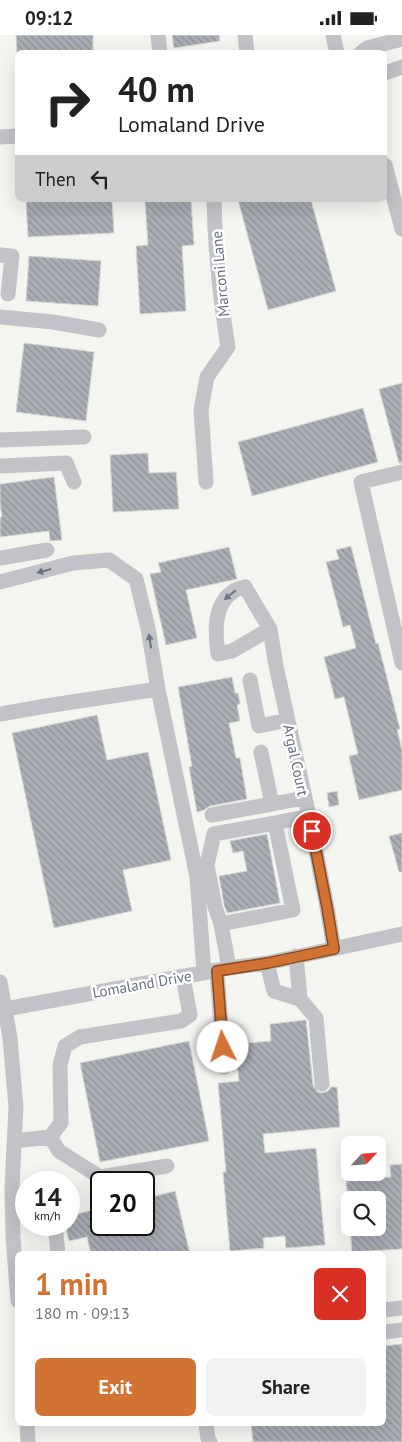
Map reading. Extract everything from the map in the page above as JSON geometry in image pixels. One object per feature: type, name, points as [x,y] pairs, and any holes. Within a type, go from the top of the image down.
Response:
[{"type":"street","points":[[158,35],[160,50]]},
{"type":"street","points":[[244,35],[246,50]]},
{"type":"street","points":[[333,35],[336,50]]},
{"type":"street","points":[[365,50],[402,39]]},
{"type":"street","points":[[387,72],[402,67]]},
{"type":"street","points":[[0,137],[15,136]]},
{"type":"street","points":[[387,171],[399,206],[402,229]]},
{"type":"street","name":"Marconi Lane","points":[[206,482],[202,402],[207,377],[228,347],[221,305],[214,202]]},
{"type":"street","points":[[0,255],[12,256],[8,294]]},
{"type":"street","points":[[0,317],[53,321],[99,330]]},
{"type":"street","points":[[0,440],[84,437]]},
{"type":"street","points":[[0,467],[66,463],[74,482]]},
{"type":"street","points":[[402,471],[361,482],[402,663]]},
{"type":"street","points":[[0,558],[47,550]]},
{"type":"street","points":[[0,582],[73,563],[109,560],[136,579],[148,628],[158,689],[217,971],[224,1067]]},
{"type":"street","name":"Argal Court","points":[[270,629],[309,816],[334,949]]},
{"type":"street","points":[[250,680],[258,726],[288,720]]},
{"type":"street","points":[[0,714],[158,689]]},
{"type":"street","points":[[261,752],[272,804]]},
{"type":"street","points":[[212,815],[304,798]]},
{"type":"street","points":[[217,971],[222,923],[215,907],[207,865],[214,834],[309,816]]},
{"type":"street","points":[[222,923],[292,910],[276,823]]},
{"type":"street","name":"Lomaland Drive","points":[[3,1009],[268,963],[402,934]]},
{"type":"street","points":[[296,956],[300,999]]},
{"type":"street","points":[[268,963],[274,991],[300,999],[316,1018],[322,1084]]},
{"type":"street","points":[[14,1141],[50,1137],[61,1123],[60,1065],[65,1046],[80,1037],[181,1021],[190,1015],[183,977]]},
{"type":"street","points":[[0,982],[3,1009],[10,1038],[7,1088],[16,1107],[14,1141],[6,1182],[6,1205],[15,1262]]},
{"type":"street","points":[[50,1137],[59,1151],[100,1177],[167,1166]]},
{"type":"street","points":[[56,1236],[58,1251]]},
{"type":"street","points":[[386,1310],[402,1309]]},
{"type":"street","points":[[386,1332],[402,1330]]},
{"type":"street","points":[[27,1426],[28,1442]]},
{"type":"street","points":[[206,1426],[210,1442]]},
{"type":"building","points":[[16,35],[93,35],[93,50],[17,50]]},
{"type":"building","points":[[172,35],[219,35],[220,41],[174,48]]},
{"type":"building","points":[[26,202],[112,202],[114,233],[28,237]]},
{"type":"building","points":[[145,202],[191,202],[194,245],[182,246],[186,311],[140,314],[136,246],[148,245]]},
{"type":"building","points":[[239,202],[312,202],[336,291],[268,310]]},
{"type":"building","points":[[29,256],[101,261],[98,306],[26,301]]},
{"type":"building","points":[[24,343],[94,352],[86,421],[16,412]]},
{"type":"building","points":[[402,383],[402,463],[399,463],[379,389]]},
{"type":"building","points":[[363,408],[378,462],[252,496],[238,442]]},
{"type":"building","points":[[148,453],[149,473],[176,472],[179,509],[113,512],[110,455]]},
{"type":"building","points":[[54,477],[62,540],[50,541],[49,531],[0,537],[0,517],[2,517],[0,484]]},
{"type":"building","points":[[351,546],[400,729],[397,730],[402,750],[402,790],[359,800],[349,756],[358,754],[344,697],[335,699],[324,657],[356,648],[350,625],[343,627],[326,562],[339,559],[336,550]]},
{"type":"building","points":[[229,547],[237,579],[186,590],[197,638],[166,645],[150,574],[161,572],[158,563]]},
{"type":"building","points":[[232,677],[235,693],[238,693],[240,704],[237,705],[240,721],[229,723],[236,758],[240,758],[247,799],[210,806],[197,812],[189,767],[192,766],[178,687]]},
{"type":"building","points":[[97,715],[107,760],[148,752],[171,860],[123,870],[132,911],[54,928],[12,733]]},
{"type":"building","points":[[337,791],[339,805],[329,807],[327,793]]},
{"type":"building","points":[[402,833],[402,872],[399,872],[389,836]]},
{"type":"building","points":[[267,834],[280,903],[227,913],[219,876],[247,871],[243,851],[233,853],[230,841]]},
{"type":"building","points":[[306,1020],[313,1085],[318,1092],[322,1093],[328,1091],[331,1087],[337,1087],[340,1127],[263,1134],[265,1153],[316,1148],[325,1245],[286,1248],[285,1236],[263,1238],[264,1248],[230,1251],[223,1172],[226,1172],[218,1083],[239,1081],[235,1040],[248,1038],[248,1043],[271,1041],[270,1024]]},
{"type":"building","points":[[189,1041],[209,1141],[100,1162],[80,1063]]},
{"type":"building","points":[[402,1164],[402,1249],[352,1251],[351,1236],[386,1236],[386,1191],[347,1191],[346,1181],[386,1181],[386,1177],[391,1177],[390,1165]]},
{"type":"building","points":[[175,1191],[189,1251],[90,1251],[87,1237],[69,1241],[68,1236],[80,1236],[80,1213],[90,1211],[90,1236],[155,1236],[155,1196]]},
{"type":"building","points":[[402,1344],[402,1442],[253,1442],[251,1426],[386,1426],[386,1346]]},
{"type":"route","points":[[223,1047],[217,971],[268,963],[334,949],[312,831]]}]
